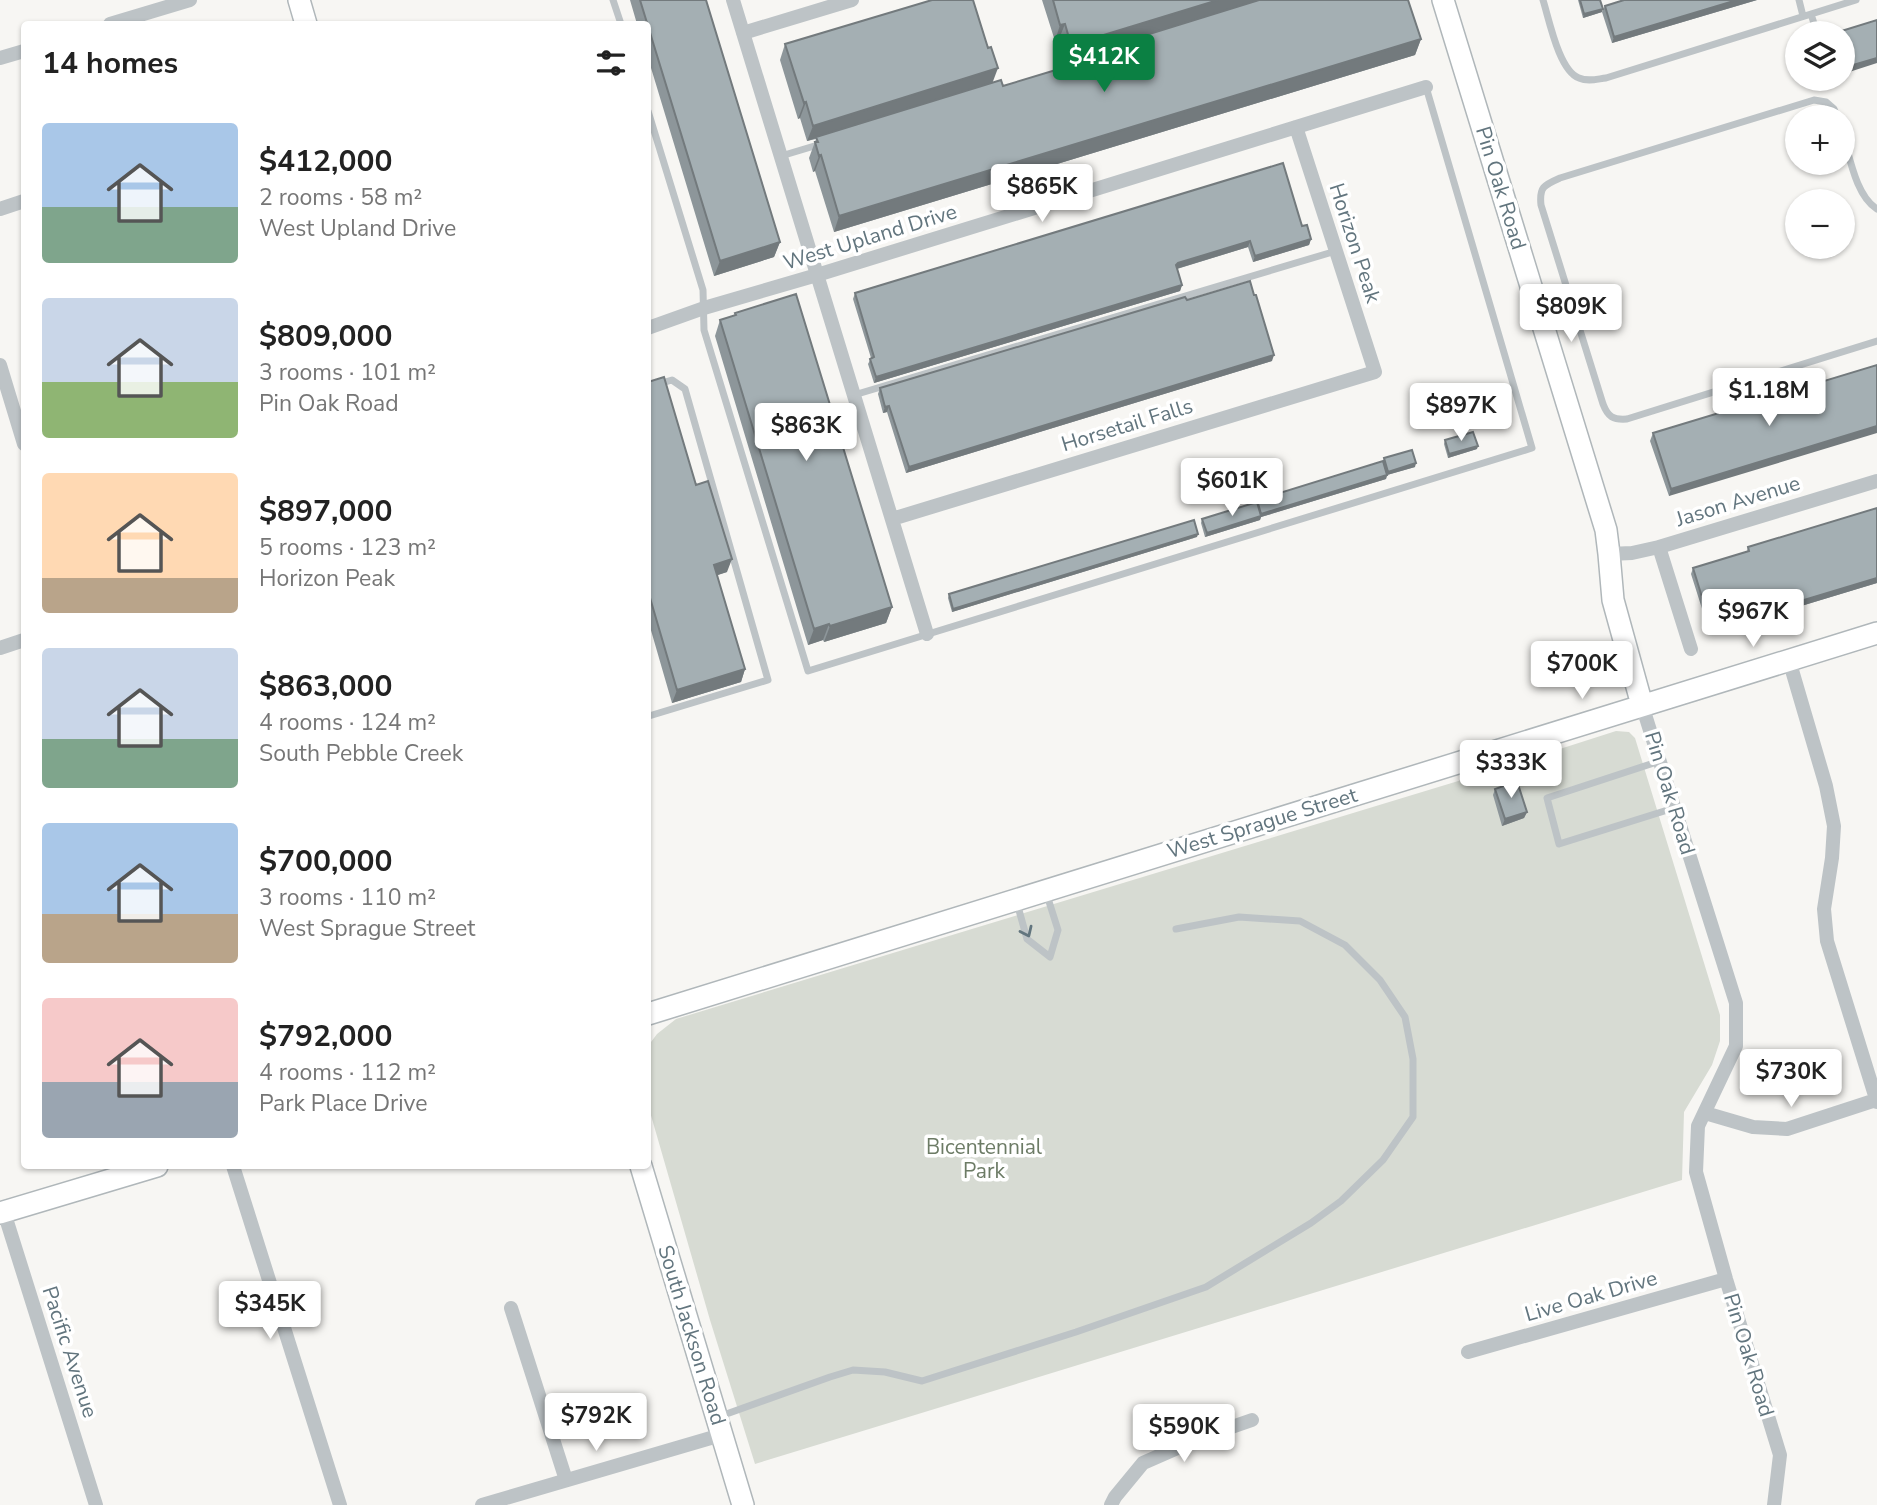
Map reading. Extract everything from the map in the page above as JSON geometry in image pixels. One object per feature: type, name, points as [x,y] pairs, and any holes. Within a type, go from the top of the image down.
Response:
[{"type":"street","points":[[120,21],[190,0]]},
{"type":"street","points":[[299,0],[305,21]]},
{"type":"street","points":[[733,0],[927,634]]},
{"type":"street","points":[[743,33],[852,0]]},
{"type":"street","name":"Pin Oak Road","points":[[1443,0],[1606,530],[1613,600],[1642,705],[1736,1003],[1736,1046],[1698,1126],[1696,1172],[1780,1455],[1774,1505]]},
{"type":"street","points":[[0,58],[21,52]]},
{"type":"street","name":"West Upland Drive","points":[[651,327],[1426,87]]},
{"type":"street","name":"Horizon Peak","points":[[1296,128],[1375,372]]},
{"type":"street","points":[[0,209],[21,202]]},
{"type":"street","points":[[0,365],[21,434]]},
{"type":"street","name":"Horsetail Falls","points":[[892,519],[1375,372]]},
{"type":"street","name":"Jason Avenue","points":[[1609,554],[1632,553],[1659,547],[1877,481]]},
{"type":"street","points":[[1659,547],[1691,649]]},
{"type":"street","name":"West Sprague Street","points":[[651,1013],[1877,633]]},
{"type":"street","points":[[0,648],[21,641]]},
{"type":"street","points":[[1705,1113],[1753,1127],[1787,1129],[1877,1101],[1827,941],[1824,909],[1832,858],[1833,826],[1826,786],[1789,660]]},
{"type":"street","points":[[2,1213],[147,1169]]},
{"type":"street","points":[[234,1169],[340,1505]]},
{"type":"street","name":"South Jackson Road","points":[[642,1169],[743,1505]]},
{"type":"street","name":"Pacific Avenue","points":[[2,1213],[96,1505]]},
{"type":"street","name":"Live Oak Drive","points":[[1468,1352],[1726,1279]]},
{"type":"street","points":[[511,1308],[566,1480]]},
{"type":"street","points":[[1111,1505],[1143,1463],[1200,1438],[1252,1420]]},
{"type":"street","points":[[482,1505],[566,1480],[719,1426]]},
{"type":"lane","points":[[613,0],[620,21]]},
{"type":"lane","points":[[1543,0],[1557,46],[1568,70],[1576,78],[1590,81],[1856,0]]},
{"type":"lane","points":[[1798,0],[1810,21]]},
{"type":"lane","points":[[651,121],[703,290],[704,330],[808,671],[1532,448],[1426,87]]},
{"type":"lane","points":[[1797,105],[1814,100],[1829,105]]},
{"type":"lane","points":[[1785,108],[1560,178],[1545,185],[1540,194],[1541,205],[1602,404],[1606,414],[1614,419],[1627,419],[1877,341]]},
{"type":"lane","points":[[781,156],[833,140]]},
{"type":"lane","points":[[1855,174],[1861,194],[1877,209]]},
{"type":"lane","points":[[854,396],[1336,251]]},
{"type":"lane","points":[[651,386],[672,380],[685,389],[768,680],[651,714]]},
{"type":"lane","points":[[1660,761],[1547,799],[1559,844],[1674,808]]},
{"type":"lane","points":[[1016,899],[1027,939],[1050,957],[1058,929],[1046,890]]},
{"type":"lane","points":[[719,1426],[830,1377],[853,1370],[885,1372],[922,1381],[1206,1287],[1311,1223],[1341,1201],[1383,1160],[1413,1117],[1413,1059],[1405,1017],[1380,980],[1345,945],[1300,921],[1239,918],[1176,929]]},
{"type":"green space","name":"Bicentennial Park","points":[[1616,731],[1629,732],[1635,738],[1720,1015],[1720,1041],[1712,1065],[1684,1112],[1682,1180],[755,1464],[651,1115],[651,1042],[657,1034],[676,1019]]},
{"type":"building","points":[[640,0],[706,0],[780,242],[720,261],[651,36],[651,21],[646,21]]},
{"type":"building","points":[[932,0],[973,0],[988,48],[991,47],[998,68],[813,126],[785,44]]},
{"type":"building","points":[[1053,0],[1218,0],[1071,45],[1065,24],[1060,25]]},
{"type":"building","points":[[1259,0],[1408,0],[1421,39],[839,216],[821,155],[819,156],[816,137],[1001,80],[1003,86],[1069,66],[1077,63],[1075,57]]},
{"type":"building","points":[[1580,0],[1600,0],[1603,9],[1584,14]]},
{"type":"building","points":[[1624,0],[1737,0],[1614,37],[1605,6]]},
{"type":"building","points":[[1877,20],[1877,58],[1855,64],[1855,27]]},
{"type":"building","points":[[1283,163],[1302,226],[1307,225],[1311,239],[1255,256],[1250,241],[1178,263],[1176,265],[1182,285],[876,377],[870,359],[874,357],[855,293]]},
{"type":"building","points":[[1250,281],[1274,355],[909,467],[889,406],[885,407],[880,388],[1185,297],[1187,300]]},
{"type":"building","points":[[796,294],[892,607],[814,629],[720,320]]},
{"type":"building","points":[[1877,365],[1877,426],[1671,489],[1653,433]]},
{"type":"building","points":[[664,377],[696,485],[708,481],[732,559],[714,565],[745,669],[677,690],[651,601],[651,381]]},
{"type":"building","points":[[1473,432],[1478,446],[1449,454],[1445,440]]},
{"type":"building","points":[[1412,450],[1416,463],[1388,472],[1384,458]]},
{"type":"building","points":[[1383,461],[1387,475],[1261,514],[1257,500]]},
{"type":"building","points":[[1257,502],[1261,516],[1207,533],[1202,519]]},
{"type":"building","points":[[1877,508],[1877,578],[1714,627],[1693,568],[1749,551],[1748,547]]},
{"type":"building","points":[[1194,520],[1198,534],[953,609],[949,594]]},
{"type":"building","points":[[1517,781],[1527,812],[1505,819],[1495,789]]}]
